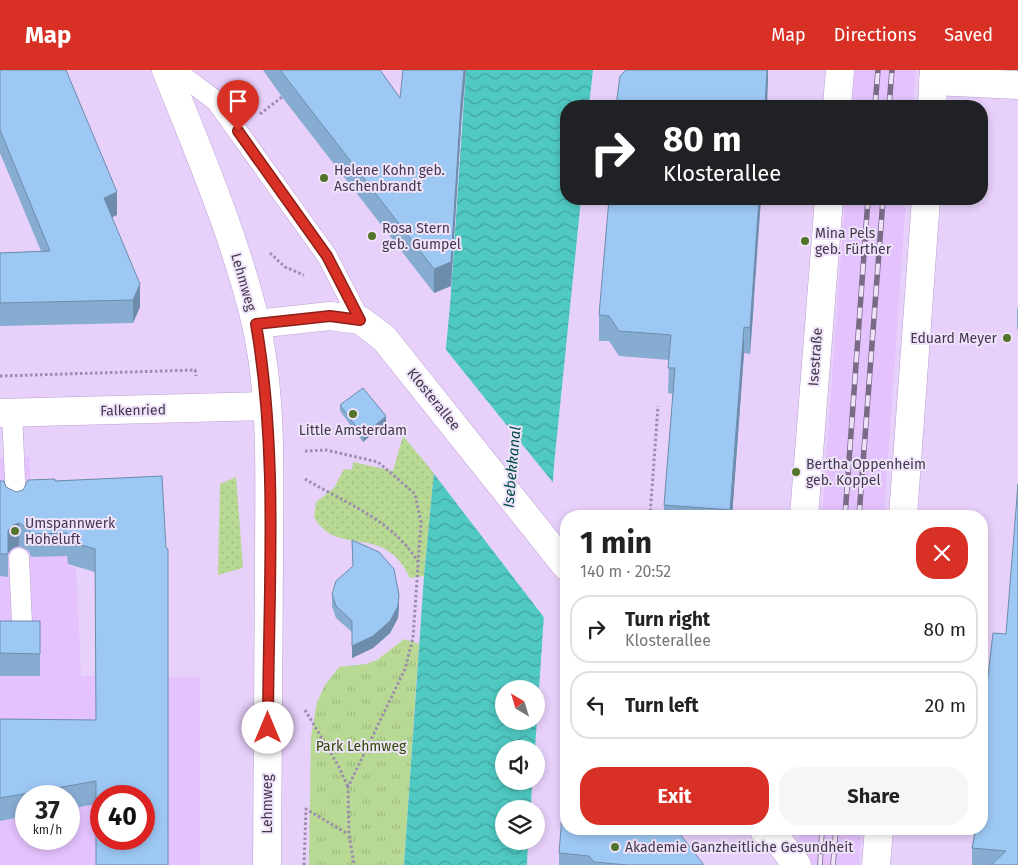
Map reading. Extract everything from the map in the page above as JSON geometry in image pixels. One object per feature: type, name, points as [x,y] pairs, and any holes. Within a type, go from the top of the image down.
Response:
[{"type":"street","name":"Lehmweg","points":[[166,70],[232,240],[256,324],[267,406],[269,542],[266,865]]},
{"type":"street","points":[[838,100],[840,70]]},
{"type":"street","points":[[933,86],[1018,85]]},
{"type":"street","name":"Isestraße","points":[[804,510],[829,205]]},
{"type":"street","points":[[903,510],[926,205]]},
{"type":"street","name":"Klosterallee","points":[[256,324],[330,316],[360,320],[384,338],[412,370],[560,558]]},
{"type":"street","name":"Falkenried","points":[[6,413],[267,406]]},
{"type":"street","points":[[876,865],[878,835]]},
{"type":"street","points":[[775,839],[797,865]]},
{"type":"lane","points":[[175,70],[216,101],[327,256],[360,320]]},
{"type":"lane","points":[[6,413],[16,504]]},
{"type":"lane","points":[[19,558],[22,623]]},
{"type":"path","points":[[0,376],[195,370]]},
{"type":"path","points":[[650,510],[658,406]]},
{"type":"path","points":[[304,451],[326,450],[378,462],[415,494],[421,522],[413,638],[404,669],[348,788]]},
{"type":"path","points":[[305,479],[386,526],[411,551],[419,563]]},
{"type":"path","points":[[304,710],[338,765],[348,788],[349,834],[354,865]]},
{"type":"path","points":[[304,865],[306,809],[349,834]]},
{"type":"shaded area","points":[[855,70],[916,70],[914,100],[852,100]]},
{"type":"shaded area","points":[[845,205],[906,205],[884,510],[822,510]]},
{"type":"shaded area","points":[[30,457],[30,557],[67,555],[68,566],[76,567],[81,676],[200,677],[200,865],[0,865],[0,458]]},
{"type":"shaded area","points":[[800,835],[861,835],[859,865],[797,865]]},
{"type":"green space","points":[[403,436],[434,473],[424,576],[410,578],[399,561],[387,550],[335,536],[324,529],[314,517],[316,502],[334,488],[344,469],[352,470],[353,462],[393,471]]},
{"type":"green space","points":[[236,477],[243,568],[218,575],[220,484]]},
{"type":"green space","name":"Park Lehmweg","points":[[404,639],[419,644],[404,865],[309,865],[311,737],[317,702],[325,685],[339,667],[366,664],[377,660]]},
{"type":"water","name":"Isebekkanal","points":[[466,70],[593,70],[590,100],[560,100],[560,205],[580,205],[554,465],[540,680],[495,680],[495,730],[536,730],[536,740],[495,740],[495,790],[532,790],[531,800],[495,800],[495,850],[528,850],[527,865],[404,865],[424,576],[450,306]]},
{"type":"pier","points":[[443,346],[555,485],[546,620],[431,470]]},
{"type":"building","points":[[0,70],[66,70],[117,192],[104,198],[140,284],[133,300],[0,303],[0,253],[50,251],[0,130]]},
{"type":"building","points":[[280,70],[380,70],[400,98],[403,70],[464,70],[451,262],[434,269]]},
{"type":"building","points":[[626,70],[767,70],[765,100],[617,100],[620,76]]},
{"type":"building","points":[[608,205],[759,205],[750,328],[744,327],[730,510],[664,505],[675,368],[668,368],[671,335],[619,331],[609,316],[599,315]]},
{"type":"building","points":[[363,388],[386,416],[363,436],[340,405]]},
{"type":"building","points":[[162,476],[166,548],[168,549],[168,865],[96,865],[96,850],[155,850],[155,785],[96,785],[96,781],[73,785],[15,785],[15,795],[0,798],[0,719],[96,720],[95,549],[68,541],[67,533],[31,534],[29,529],[19,523],[13,525],[8,530],[8,554],[0,554],[0,481],[4,481],[6,487],[16,492],[23,490],[28,480],[55,479],[55,481]]},
{"type":"building","points":[[1018,484],[1018,865],[991,865],[1006,851],[972,848],[975,835],[988,835],[988,677],[993,633],[1006,634]]},
{"type":"building","points":[[352,540],[379,552],[394,569],[399,595],[398,606],[390,621],[373,636],[352,646],[352,621],[336,606],[332,594],[336,581],[353,566]]},
{"type":"building","points":[[0,621],[40,621],[40,654],[0,653]]},
{"type":"building","points":[[560,835],[681,835],[704,865],[628,865],[594,862],[589,856],[559,853]]},
{"type":"railway","points":[[876,100],[878,70]]},
{"type":"railway","points":[[890,100],[892,70]]},
{"type":"railway","points":[[845,510],[868,205]]},
{"type":"railway","points":[[859,510],[883,205]]},
{"type":"railway","points":[[820,865],[822,835]]},
{"type":"railway","points":[[833,865],[836,835]]},
{"type":"place","name":"Helene Kohn geb. Aschenbrandt","points":[[324,178]]},
{"type":"place","name":"Rosa Stern geb. Gumpel","points":[[372,236]]},
{"type":"place","name":"Mina Pels geb. Fürther","points":[[805,241]]},
{"type":"place","name":"Eduard Meyer","points":[[1007,338]]},
{"type":"place","name":"Little Amsterdam","points":[[353,414]]},
{"type":"place","name":"Bertha Oppenheim geb. Koppel","points":[[796,472]]},
{"type":"place","name":"Umspannwerk Hoheluft","points":[[15,531]]},
{"type":"place","name":"Akademie Ganzheitliche Gesundheit","points":[[615,847]]},
{"type":"route","points":[[238,131],[327,256],[360,320],[330,316],[256,324],[267,406],[269,475],[268,728]]}]
